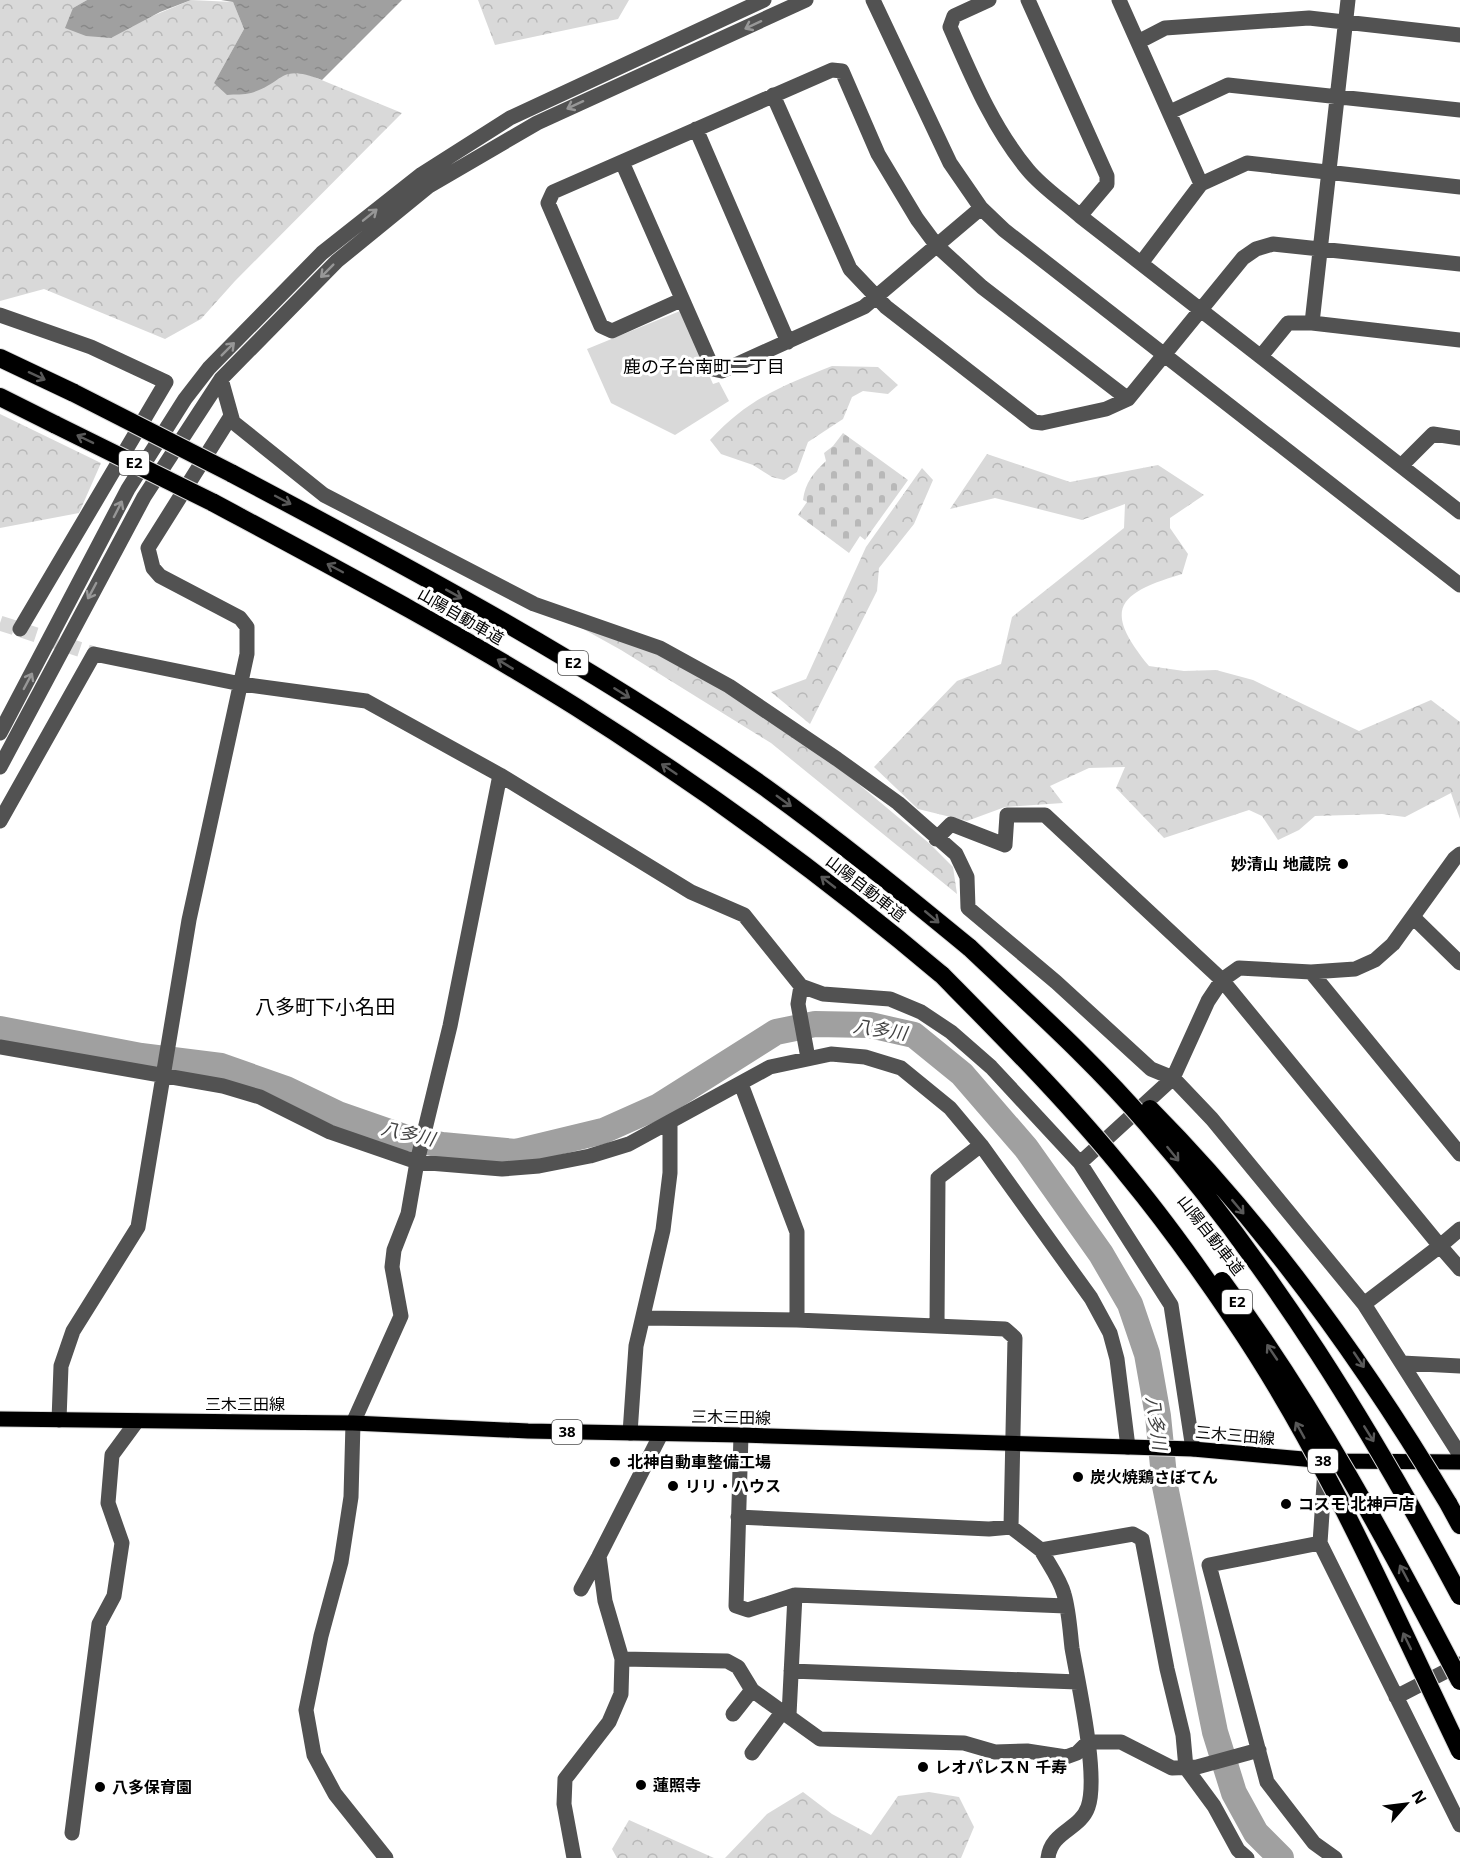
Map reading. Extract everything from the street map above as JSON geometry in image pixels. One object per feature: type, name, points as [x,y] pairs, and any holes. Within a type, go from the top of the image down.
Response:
[{"type":"highway","name":"山陽自動車道","points":[[0,358],[231,473],[398,562],[596,676],[766,788],[895,886],[969,948],[1094,1067],[1146,1123],[1240,1240],[1286,1304],[1373,1440],[1460,1596]]},
{"type":"highway","name":"山陽自動車道","points":[[0,397],[212,502],[385,595],[576,707],[742,819],[874,918],[942,975],[1011,1038],[1083,1113],[1191,1239],[1245,1312],[1295,1387],[1347,1473],[1460,1681]]},
{"type":"highway","name":"E2","points":[[969,948],[1101,1060],[1211,1175],[1310,1293],[1357,1358],[1460,1524]]},
{"type":"highway","points":[[942,975],[1008,1043],[1128,1175],[1235,1322],[1274,1383],[1346,1518],[1460,1751]]},
{"type":"main road","name":"三木三田線","points":[[0,1419],[353,1423],[1190,1449],[1326,1461],[1460,1462]]},
{"type":"street","points":[[0,733],[128,489],[185,399],[209,368],[322,254],[422,174],[510,118],[764,0]]},
{"type":"street","points":[[0,766],[144,497],[220,379],[337,261],[429,186],[537,123],[806,0]]},
{"type":"street","points":[[873,0],[950,163],[981,208],[1004,230],[1460,585]]},
{"type":"street","points":[[989,0],[954,16],[950,27],[999,130],[1029,171],[1080,216],[1262,355],[1460,512]]},
{"type":"street","points":[[1028,0],[1107,176],[1107,184],[1080,216]]},
{"type":"street","points":[[1119,0],[1201,184]]},
{"type":"street","points":[[1312,323],[1348,0]]},
{"type":"street","points":[[1138,42],[1165,28],[1309,18],[1460,35]]},
{"type":"street","points":[[681,300],[612,331],[601,326],[548,202],[553,192],[832,70],[843,71],[879,154],[917,219],[937,246],[982,286],[1128,399]]},
{"type":"street","points":[[1170,112],[1228,85],[1460,110]]},
{"type":"street","points":[[773,95],[850,269],[875,298],[1034,422],[1042,423],[1106,409],[1128,399],[1243,258],[1256,249],[1273,244],[1460,264]]},
{"type":"street","points":[[696,129],[788,342]]},
{"type":"street","points":[[622,162],[713,369],[722,371],[850,315],[875,298],[981,208]]},
{"type":"street","points":[[1142,262],[1201,184],[1247,163],[1460,187]]},
{"type":"street","points":[[0,315],[90,347],[166,382],[20,629]]},
{"type":"street","points":[[1262,355],[1288,323],[1312,323],[1460,340]]},
{"type":"street","points":[[220,379],[233,422],[324,495],[534,604],[660,648],[729,686],[898,803],[936,839],[956,854],[967,877],[968,908],[1056,982],[1151,1069],[1173,1078],[1242,1154],[1364,1304],[1460,1455]]},
{"type":"street","points":[[59,1420],[61,1366],[73,1331],[138,1227],[189,920],[247,654],[247,627],[240,618],[160,576],[153,568],[148,548],[231,416]]},
{"type":"street","points":[[1401,466],[1433,434],[1460,438]]},
{"type":"street","points":[[0,821],[94,654],[241,684],[366,701],[500,775],[691,892],[744,915],[801,986],[823,994],[856,994],[890,999],[921,1012],[951,1032],[991,1067],[1080,1163],[1171,1305],[1190,1449]]},
{"type":"street","points":[[386,1858],[335,1794],[314,1755],[306,1710],[321,1636],[341,1562],[351,1497],[353,1423],[401,1316],[392,1267],[394,1250],[408,1214],[417,1162],[450,1026],[500,775]]},
{"type":"street","points":[[936,839],[951,824],[1005,845],[1007,815],[1045,815],[1222,980],[1460,1269]]},
{"type":"street","points":[[1080,1163],[1173,1078],[1208,1001],[1222,980],[1239,968],[1311,972],[1355,969],[1375,960],[1393,944],[1460,854]]},
{"type":"street","points":[[1413,917],[1460,963]]},
{"type":"street","points":[[1311,972],[1460,1154]]},
{"type":"street","points":[[801,986],[798,1004],[808,1058]]},
{"type":"street","points":[[0,1047],[223,1086],[260,1097],[330,1132],[417,1162],[478,1169],[539,1166],[600,1153],[628,1144],[670,1124],[770,1067],[831,1054],[865,1057],[901,1068],[950,1108],[981,1145],[1091,1298],[1110,1333],[1117,1359],[1131,1448]]},
{"type":"street","points":[[741,1084],[797,1232],[797,1320]]},
{"type":"street","points":[[630,1433],[636,1346],[663,1230],[670,1173],[670,1124]]},
{"type":"street","points":[[937,1326],[938,1178],[981,1145]]},
{"type":"street","points":[[1364,1304],[1460,1229]]},
{"type":"street","points":[[643,1318],[797,1320],[1005,1329],[1015,1338],[1011,1527]]},
{"type":"street","points":[[1402,1363],[1460,1366]]},
{"type":"street","points":[[72,1833],[99,1624],[114,1596],[122,1543],[108,1503],[112,1455],[137,1421]]},
{"type":"street","points":[[581,1589],[661,1434]]},
{"type":"street","points":[[741,1435],[736,1606],[748,1610],[795,1595],[1066,1606]]},
{"type":"street","points":[[1326,1461],[1320,1543],[1460,1825]]},
{"type":"street","points":[[738,1517],[988,1529],[1011,1527],[1041,1550],[1064,1593],[1088,1742],[1089,1805],[1083,1817],[1055,1838],[1049,1848],[1048,1858]]},
{"type":"street","points":[[1041,1550],[1133,1534],[1142,1539],[1167,1669],[1191,1767],[1238,1850],[1247,1858]]},
{"type":"street","points":[[1320,1543],[1209,1565],[1253,1752],[1267,1782],[1276,1795],[1314,1843],[1335,1858]]},
{"type":"street","points":[[574,1858],[564,1804],[565,1779],[609,1722],[621,1694],[622,1659],[605,1601],[599,1556]]},
{"type":"street","points":[[752,1754],[786,1713],[795,1595]]},
{"type":"street","points":[[622,1659],[727,1661],[738,1666],[752,1690],[820,1739],[964,1743],[995,1752],[1027,1751],[1066,1757],[1077,1753],[1088,1742],[1121,1742],[1172,1768],[1191,1767],[1253,1752]]},
{"type":"street","points":[[1396,1697],[1460,1664]]},
{"type":"street","points":[[791,1671],[1078,1683]]},
{"type":"street","points":[[734,1714],[752,1690]]},
{"type":"green space","points":[[0,0],[87,0],[73,8],[138,22],[191,0],[233,2],[244,29],[214,83],[252,92],[286,73],[302,72],[402,113],[235,281],[201,319],[165,339],[44,289],[0,301]]},
{"type":"green space","points":[[478,0],[629,0],[618,19],[495,45]]},
{"type":"green space","points":[[680,311],[713,384],[719,382],[729,401],[675,435],[611,403],[587,349]]},
{"type":"green space","points":[[832,366],[878,367],[898,385],[888,394],[863,391],[852,397],[843,419],[808,442],[797,472],[784,480],[772,477],[753,465],[721,454],[710,440],[738,414],[766,395]]},
{"type":"green space","points":[[0,414],[101,463],[79,513],[0,528]]},
{"type":"green space","points":[[843,433],[908,480],[865,540],[860,536],[849,553],[798,515],[807,502],[803,500],[808,483],[826,461],[824,453]]},
{"type":"green space","points":[[987,454],[1070,482],[1158,465],[1204,495],[1170,518],[1170,528],[1188,554],[1182,574],[1144,588],[1131,596],[1124,605],[1122,616],[1125,630],[1149,666],[1184,671],[1216,670],[1253,680],[1359,731],[1431,700],[1460,722],[1460,819],[1451,793],[1405,817],[1382,814],[1315,816],[1299,830],[1278,840],[1262,816],[1249,810],[1164,838],[1116,788],[1125,767],[1089,768],[1050,786],[1063,803],[1005,807],[967,821],[918,809],[874,767],[957,681],[1001,664],[1012,617],[1124,528],[1125,504],[1082,520],[995,498],[950,509]]},
{"type":"green space","points":[[922,468],[933,480],[914,524],[879,568],[877,591],[810,724],[771,692],[806,679],[866,547]]},
{"type":"green space","points":[[549,610],[669,656],[812,745],[930,844],[953,867],[957,894],[771,743],[621,650]]},
{"type":"green space","points":[[803,1792],[832,1814],[871,1835],[898,1796],[929,1792],[959,1797],[974,1827],[961,1858],[725,1858],[767,1814]]},
{"type":"green space","points":[[629,1820],[714,1858],[617,1858],[612,1849]]},
{"type":"water","points":[[87,0],[191,0],[160,12],[111,38],[86,36],[65,28],[73,8]]},
{"type":"water","points":[[221,0],[402,0],[322,80],[297,73],[289,74],[251,93],[227,95],[214,83],[244,29],[233,2]]},
{"type":"waterway","name":"八多川","points":[[0,1029],[141,1056],[221,1066],[286,1089],[338,1114],[407,1138],[442,1145],[516,1152],[603,1131],[659,1106],[776,1032],[815,1024],[870,1025],[914,1035],[962,1074],[1026,1148],[1101,1254],[1130,1304],[1147,1354],[1158,1416],[1165,1486],[1215,1732],[1234,1793],[1256,1833],[1281,1858]]},
{"type":"tunnel","points":[[0,623],[94,654]]},
{"type":"place","name":"妙清山 地蔵院","points":[[1343,864]]},
{"type":"place","name":"北神自動車整備工場","points":[[615,1462]]},
{"type":"place","name":"炭火焼鶏さぼてん","points":[[1078,1477]]},
{"type":"place","name":"リリ・ハウス","points":[[673,1486]]},
{"type":"place","name":"コスモ 北神戸店","points":[[1286,1504]]},
{"type":"place","name":"レオパレスＮ 千寿","points":[[923,1767]]},
{"type":"place","name":"蓮照寺","points":[[641,1785]]},
{"type":"place","name":"八多保育園","points":[[100,1787]]},
{"type":"district","name":"鹿の子台南町二丁目","points":[[704,367]]},
{"type":"district","name":"八多町下小名田","points":[[325,1007]]}]
